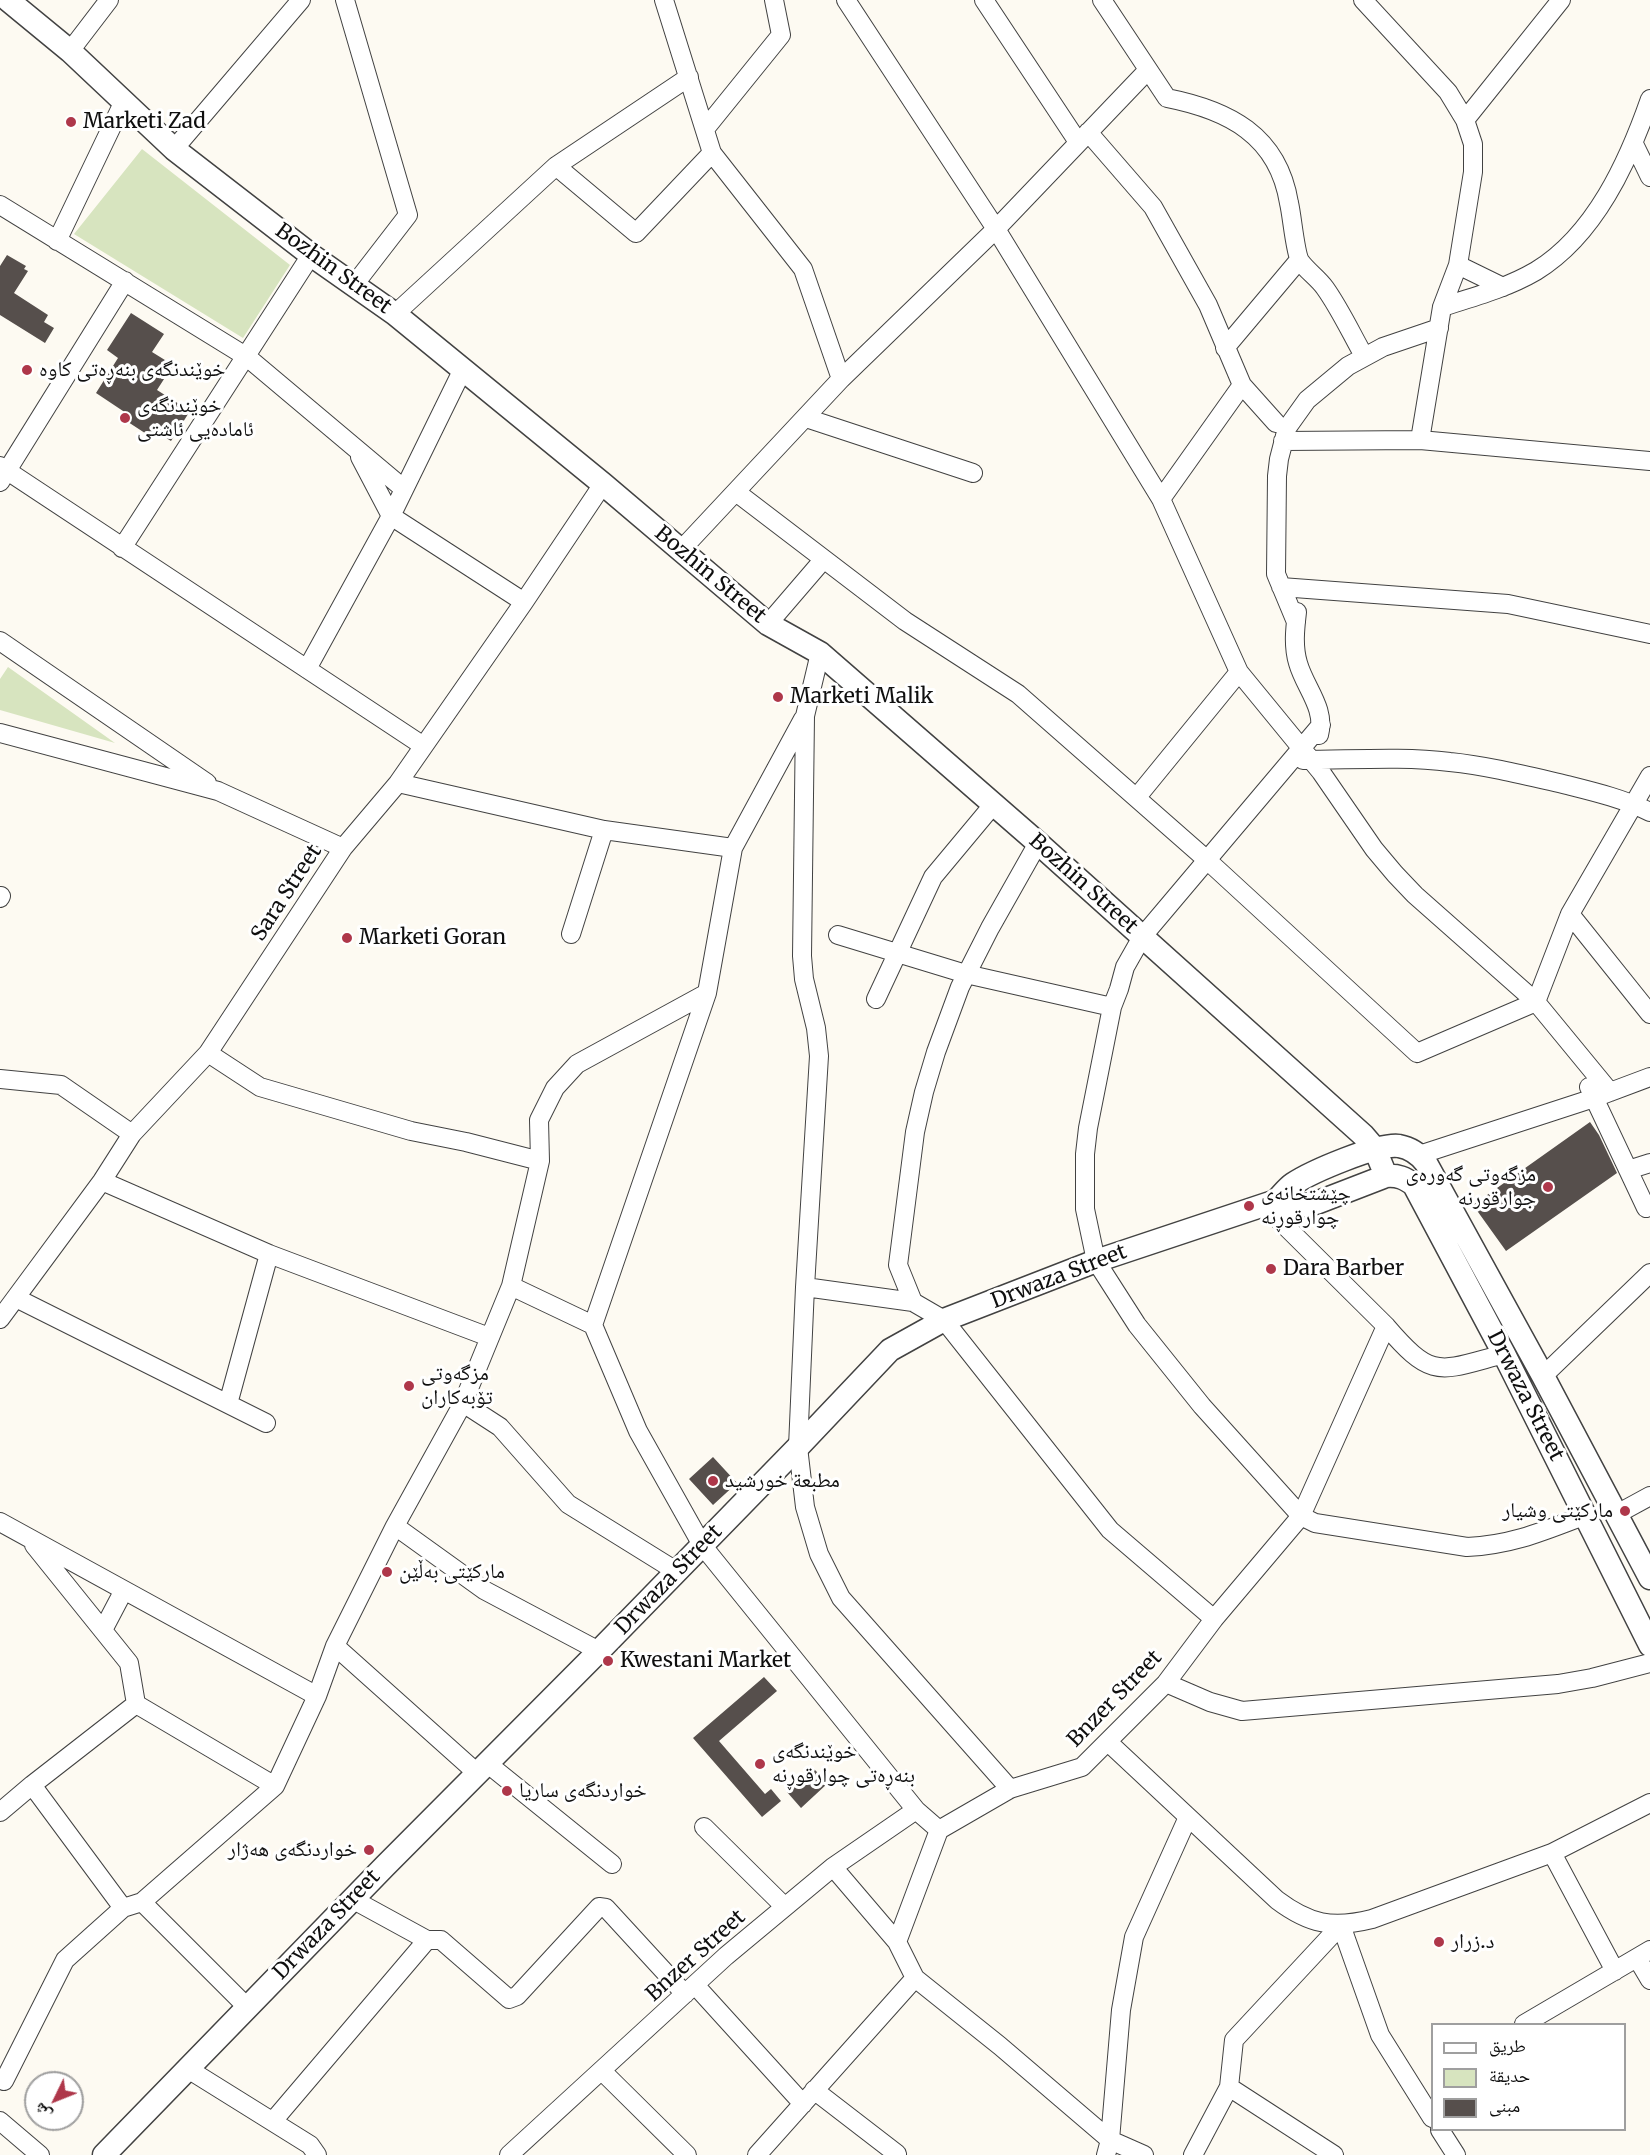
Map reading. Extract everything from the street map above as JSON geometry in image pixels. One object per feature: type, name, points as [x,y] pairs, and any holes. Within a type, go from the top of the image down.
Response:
[{"type":"street","name":"Bozhin Street","points":[[8,0],[70,51],[174,150],[311,255],[395,314],[603,484],[768,624],[820,653],[1038,843],[1363,1135],[1375,1149],[1386,1176]]},
{"type":"street","points":[[70,51],[109,0]]},
{"type":"street","points":[[174,150],[301,0]]},
{"type":"street","points":[[345,0],[408,215],[354,285]]},
{"type":"street","points":[[664,0],[712,153],[803,269],[842,380]]},
{"type":"street","points":[[705,129],[781,34],[774,0]]},
{"type":"street","points":[[846,0],[996,229],[1161,499],[1239,672],[1395,874],[1415,895],[1536,1002],[1567,1040],[1602,1095],[1628,1170],[1649,1206]]},
{"type":"street","points":[[984,0],[1083,137],[1153,207],[1208,305],[1225,348],[1237,392],[1282,431],[1314,441],[1420,440],[1650,461]]},
{"type":"street","points":[[1102,0],[1167,98],[1195,103],[1231,117],[1246,128],[1274,161],[1285,183],[1299,260],[1325,287],[1364,356]]},
{"type":"street","points":[[1465,120],[1562,0]]},
{"type":"street","points":[[1375,4],[1448,92],[1465,120],[1473,144],[1474,166],[1458,265],[1442,307],[1420,440]]},
{"type":"street","points":[[681,550],[842,380],[996,229],[1148,70]]},
{"type":"street","points":[[395,314],[556,166],[689,77]]},
{"type":"street","points":[[1442,307],[1503,287],[1548,263],[1569,243],[1608,193],[1634,144],[1650,99]]},
{"type":"street","points":[[57,241],[124,101]]},
{"type":"street","points":[[1634,144],[1650,177]]},
{"type":"street","points":[[556,166],[636,233],[712,153]]},
{"type":"street","points":[[0,206],[247,357],[404,489]]},
{"type":"street","points":[[122,548],[311,255]]},
{"type":"street","points":[[1225,348],[1299,260]]},
{"type":"street","points":[[1458,265],[1503,287]]},
{"type":"street","points":[[125,281],[2,473],[122,548],[422,745]]},
{"type":"street","points":[[1439,328],[1364,356],[1319,389],[1282,431],[1277,476],[1276,574],[1290,588],[1296,622],[1295,642],[1298,662],[1320,711],[1321,725],[1302,756],[1207,860],[1142,937],[1125,967],[1112,1007],[1088,1128],[1085,1154],[1085,1209],[1096,1261],[1137,1325],[1236,1445],[1301,1516],[1315,1523],[1467,1547],[1524,1539],[1586,1515]]},
{"type":"street","points":[[307,669],[391,516],[463,369]]},
{"type":"street","points":[[1161,499],[1237,392]]},
{"type":"street","points":[[806,418],[973,473]]},
{"type":"street","points":[[355,447],[391,516],[524,602]]},
{"type":"street","name":"Sara Street","points":[[0,1319],[102,1181],[132,1134],[208,1053],[343,848],[398,783],[603,484]]},
{"type":"street","points":[[736,492],[905,621],[1018,694],[1137,797],[1417,1053],[1536,1002],[1570,914],[1642,808],[1650,776]]},
{"type":"street","points":[[768,624],[823,560]]},
{"type":"street","points":[[1290,588],[1508,604],[1650,634]]},
{"type":"street","points":[[0,641],[218,791]]},
{"type":"street","points":[[820,653],[805,716],[802,966],[816,1028],[819,1056],[798,1447],[805,1507],[819,1554],[841,1598],[1010,1789]]},
{"type":"street","points":[[1137,797],[1239,672]]},
{"type":"street","points":[[593,1326],[707,993],[733,848],[805,716]]},
{"type":"street","points":[[0,733],[218,791],[343,848]]},
{"type":"street","points":[[1302,756],[1422,760],[1464,764],[1545,780],[1642,808]]},
{"type":"street","points":[[398,783],[604,830],[733,848]]},
{"type":"street","points":[[876,999],[933,877],[993,805]]},
{"type":"street","points":[[571,934],[604,830]]},
{"type":"street","points":[[913,1302],[898,1265],[915,1132],[924,1092],[936,1052],[966,974],[1038,843]]},
{"type":"street","points":[[1570,914],[1650,1014]]},
{"type":"street","points":[[838,935],[966,974],[1112,1007]]},
{"type":"street","points":[[1,2083],[65,1960],[123,1908],[142,1902],[275,1786],[317,1696],[335,1646],[395,1526],[464,1403],[511,1286],[540,1161],[539,1120],[555,1088],[578,1064],[707,993]]},
{"type":"street","points":[[208,1053],[260,1087],[411,1131],[540,1161]]},
{"type":"street","points":[[1419,1155],[1650,1077]]},
{"type":"street","points":[[0,1079],[60,1085],[132,1134]]},
{"type":"street","name":"Drwaza Street","points":[[104,2155],[352,1899],[599,1652],[890,1350],[944,1320],[1096,1261],[1270,1203],[1293,1184],[1335,1164],[1375,1149],[1398,1146],[1419,1155],[1432,1172],[1544,1376],[1650,1578]]},
{"type":"street","points":[[1628,1170],[1650,1164]]},
{"type":"street","name":"Drwaza Street","points":[[1270,1203],[1294,1207],[1316,1203],[1386,1176],[1395,1175],[1406,1179],[1419,1193],[1504,1354],[1650,1645]]},
{"type":"street","points":[[102,1181],[269,1254],[489,1337]]},
{"type":"street","points":[[1270,1203],[1424,1364],[1438,1368],[1453,1367],[1504,1354]]},
{"type":"street","points":[[228,1404],[269,1254]]},
{"type":"street","points":[[1544,1376],[1650,1273]]},
{"type":"street","points":[[511,1286],[593,1326],[638,1431],[702,1545],[916,1810],[939,1830],[897,1942]]},
{"type":"street","points":[[805,1287],[913,1302],[944,1320],[1110,1530],[1214,1619]]},
{"type":"street","points":[[16,1298],[266,1423]]},
{"type":"street","name":"Bnzer Street","points":[[939,1830],[1010,1789],[1082,1767],[1166,1683],[1214,1619],[1301,1516],[1386,1326]]},
{"type":"street","points":[[464,1403],[500,1427],[568,1504],[676,1571]]},
{"type":"street","points":[[1617,1514],[1650,1496]]},
{"type":"street","points":[[0,1522],[317,1696]]},
{"type":"street","points":[[395,1526],[484,1590],[599,1652]]},
{"type":"street","points":[[29,1539],[129,1663],[136,1704],[275,1786]]},
{"type":"street","points":[[103,1630],[124,1590]]},
{"type":"street","points":[[335,1646],[483,1769],[612,1864]]},
{"type":"street","points":[[1166,1683],[1210,1702],[1242,1711],[1558,1684],[1650,1663]]},
{"type":"street","points":[[0,1812],[136,1704]]},
{"type":"street","points":[[1108,1742],[1285,1906],[1313,1921],[1341,1925],[1372,1918],[1552,1852],[1650,1803]]},
{"type":"street","points":[[32,1785],[123,1908]]},
{"type":"street","name":"Bnzer Street","points":[[509,2155],[690,1989],[785,1907],[833,1868],[916,1810]]},
{"type":"street","points":[[1108,2147],[1121,2010],[1134,1937],[1188,1818]]},
{"type":"street","points":[[704,1827],[785,1907]]},
{"type":"street","points":[[1552,1852],[1615,1971]]},
{"type":"street","points":[[833,1868],[897,1942],[915,1978],[1000,2046],[1108,2147],[1144,2155]]},
{"type":"street","points":[[352,1899],[427,1940],[441,1940],[509,1999],[517,1996],[599,1906],[606,1908],[808,2097],[897,2155]]},
{"type":"street","points":[[142,1902],[248,2007]]},
{"type":"street","points":[[1193,2155],[1229,2087],[1234,2040],[1341,1925]]},
{"type":"street","points":[[1341,1925],[1380,2035],[1431,2116]]},
{"type":"street","points":[[273,2121],[427,1940]]},
{"type":"street","points":[[1527,2023],[1644,1954],[1650,1980]]},
{"type":"street","points":[[757,2155],[915,1978]]},
{"type":"street","points":[[188,2069],[310,2145],[316,2155]]},
{"type":"street","points":[[602,2071],[687,2155]]},
{"type":"street","points":[[1229,2087],[1334,2155]]},
{"type":"street","points":[[0,2121],[40,2155]]},
{"type":"street","points":[[1441,2131],[1456,2155]]},
{"type":"green space","points":[[142,149],[290,265],[243,338],[74,234]]},
{"type":"green space","points":[[8,667],[115,743],[0,710],[0,679]]},
{"type":"building","points":[[7,255],[26,266],[24,269],[28,271],[14,293],[48,315],[44,322],[54,328],[45,343],[0,315],[0,266]]},
{"type":"building","points":[[131,313],[164,334],[152,352],[173,365],[157,390],[190,411],[171,441],[155,431],[151,437],[128,422],[132,417],[96,393],[118,358],[107,350]]},
{"type":"building","name":"مزگەوتی گەورەی جوارقورنە","points":[[1590,1122],[1599,1135],[1617,1173],[1506,1251],[1473,1205]]},
{"type":"building","name":"مطبعة خورشيد","points":[[713,1457],[737,1483],[713,1505],[689,1479]]},
{"type":"building","points":[[764,1677],[777,1691],[719,1741],[765,1794],[771,1789],[781,1801],[762,1817],[693,1738]]},
{"type":"building","points":[[813,1768],[828,1783],[801,1808],[787,1792]]},
{"type":"place","name":"Marketi Zad","points":[[71,122]]},
{"type":"place","name":"خوێندنگەی بنەڕەتی کاوە","points":[[27,370]]},
{"type":"place","name":"خوێندنگەی ئامادەیی ئاشتی","points":[[125,418]]},
{"type":"place","name":"Marketi Malik","points":[[778,697]]},
{"type":"place","name":"Marketi Goran","points":[[347,938]]},
{"type":"place","name":"مزگەوتی گەورەی جوارقورنە","points":[[1548,1187]]},
{"type":"place","name":"چێشتخانەی چوارقوڕنە","points":[[1249,1206]]},
{"type":"place","name":"Dara Barber","points":[[1271,1269]]},
{"type":"place","name":"مزگەوتی تۆبەکاران","points":[[409,1386]]},
{"type":"place","name":"مطبعة خورشيد","points":[[713,1481]]},
{"type":"place","name":"مارکێتی وشیار","points":[[1625,1511]]},
{"type":"place","name":"مارکێتی بەڵێن","points":[[387,1572]]},
{"type":"place","name":"Kwestani Market","points":[[608,1661]]},
{"type":"place","name":"خوێندنگەی بنەڕەتی چوارقوڕنە","points":[[760,1764]]},
{"type":"place","name":"خواردنگەی ساریا","points":[[507,1791]]},
{"type":"place","name":"خواردنگەی هەژار","points":[[369,1850]]},
{"type":"place","name":"د.زرار","points":[[1439,1942]]}]
